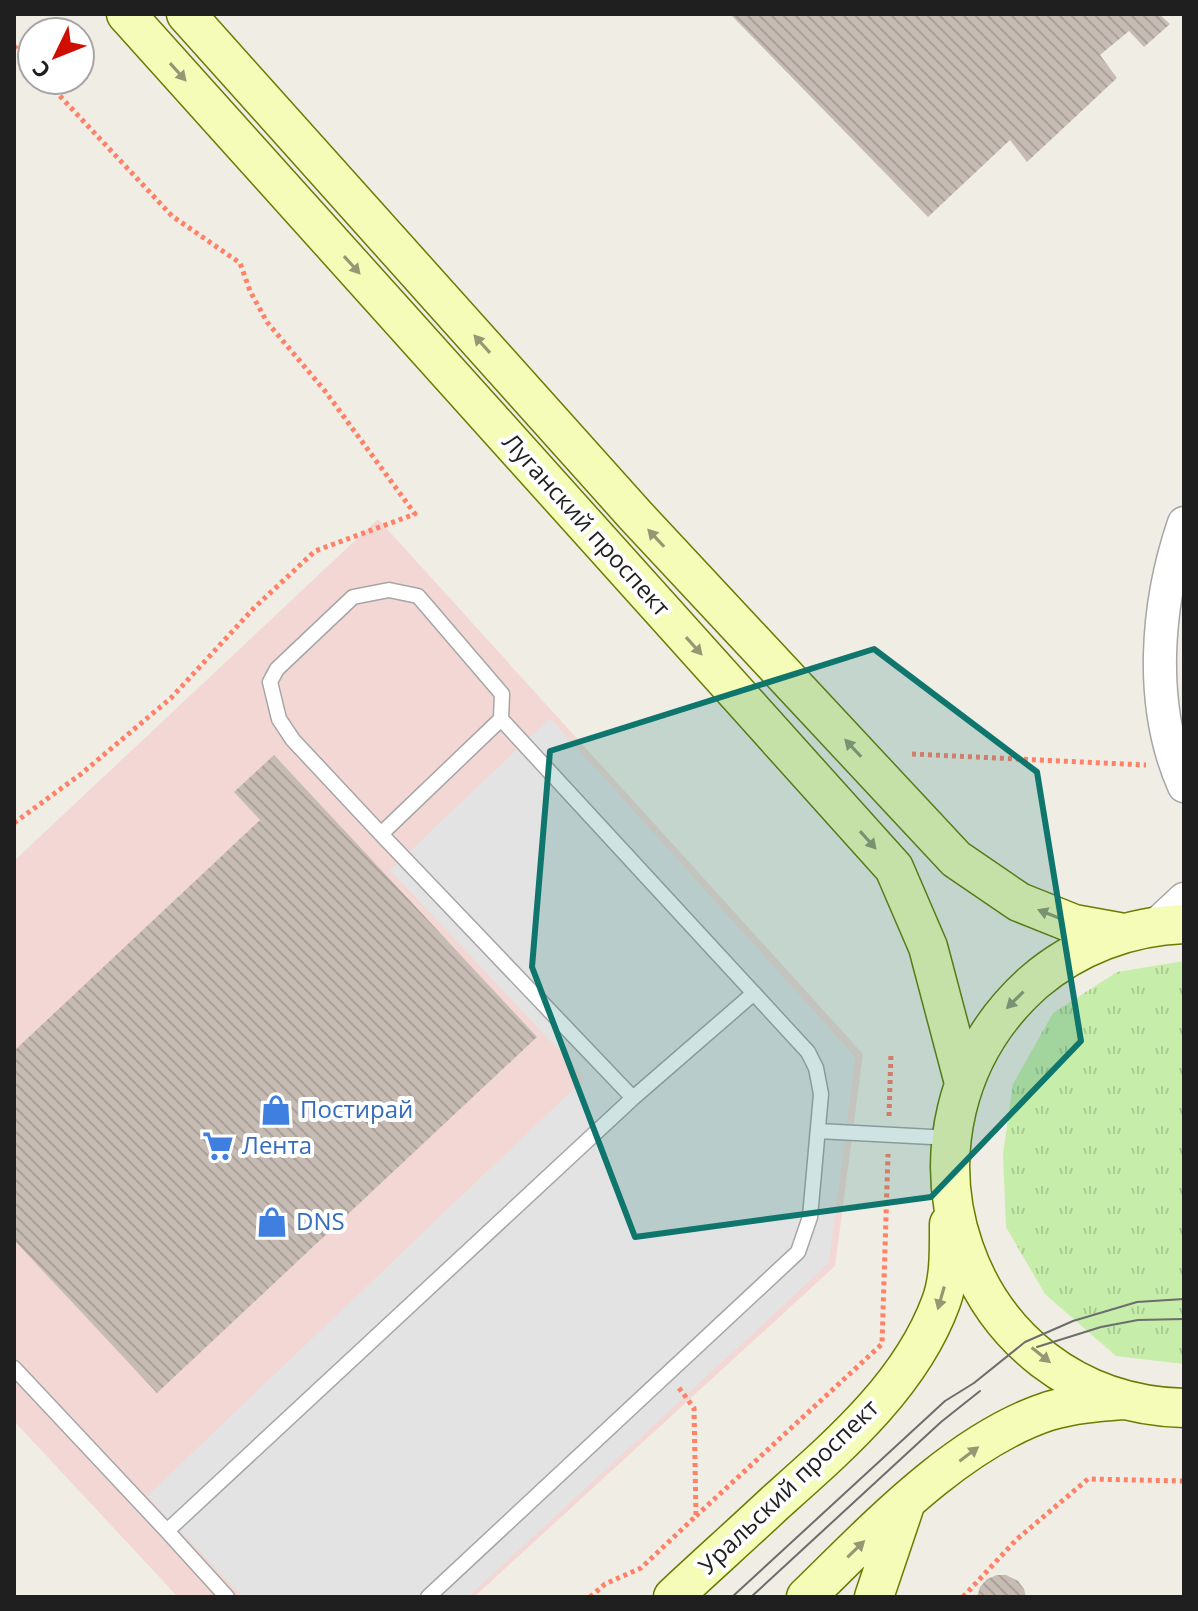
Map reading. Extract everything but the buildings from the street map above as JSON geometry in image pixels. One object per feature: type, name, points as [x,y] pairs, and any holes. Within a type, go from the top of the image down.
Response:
[{"type":"main road","name":"Луганский проспект","points":[[126,14],[894,868],[928,947],[964,1083]]},
{"type":"main road","name":"Луганский проспект","points":[[186,14],[635,515],[956,859],[1019,902],[1074,924],[1154,928]]},
{"type":"main road","points":[[1154,928],[1065,959],[1017,998],[987,1035],[964,1083],[951,1138],[950,1193],[957,1226],[973,1270],[1008,1325],[1033,1349],[1069,1375],[1108,1393],[1129,1400],[1184,1408]]},
{"type":"main road","name":"Уральский проспект","points":[[673,1597],[814,1468],[909,1366],[942,1300],[948,1263],[950,1193]]},
{"type":"main road","points":[[806,1597],[906,1500],[985,1441],[1048,1412],[1082,1404],[1129,1400]]},
{"type":"main road","points":[[874,1597],[906,1500]]},
{"type":"street","points":[[1181,780],[1163,705],[1161,656],[1168,578],[1184,523]]},
{"type":"street","points":[[1154,928],[1184,899]]},
{"type":"lane","points":[[381,834],[501,719],[502,694],[418,596],[389,590],[353,597],[277,669],[270,682],[279,719],[293,740],[381,834],[633,1098]]},
{"type":"lane","points":[[428,1597],[798,1252],[810,1217],[818,1131],[821,1094],[816,1068],[808,1052],[501,719]]},
{"type":"lane","points":[[167,1531],[633,1098],[754,993]]},
{"type":"lane","points":[[818,1131],[951,1138]]},
{"type":"lane","points":[[14,1368],[227,1597]]},
{"type":"path","points":[[14,823],[81,774],[171,698],[254,608],[315,551],[415,514],[325,391],[267,322],[250,291],[240,263],[172,216],[60,96]]},
{"type":"path","points":[[912,754],[1181,780]]},
{"type":"path","points":[[590,1597],[605,1584],[641,1568],[882,1344],[891,1053]]},
{"type":"path","points":[[669,1375],[694,1408],[696,1516]]},
{"type":"path","points":[[963,1597],[1016,1540],[1088,1479],[1184,1481]]},
{"type":"highlighted area","points":[[874,649],[1037,772],[1081,1041],[931,1197],[635,1237],[532,967],[550,751]]},
{"type":"shaded area","points":[[378,519],[863,1054],[835,1266],[474,1597],[178,1597],[14,1421],[14,861]]},
{"type":"shaded area","points":[[550,718],[855,1057],[829,1263],[468,1597],[243,1597],[147,1496],[585,1078],[390,870]]},
{"type":"green space","points":[[1184,961],[1184,1364],[1116,1356],[1045,1294],[1006,1227],[1003,1154],[1013,1084],[1053,1013],[1117,972]]},
{"type":"tram line","points":[[732,1597],[945,1401],[974,1383],[1025,1342],[1073,1321],[1137,1302],[1184,1299]]},
{"type":"tram line","points":[[1037,1347],[1101,1327],[1138,1320],[1184,1319]]},
{"type":"tram line","points":[[751,1597],[941,1422],[980,1391]]},
{"type":"place","name":"Постирай","points":[[276,1110]]},
{"type":"place","name":"Лента","points":[[218,1146]]},
{"type":"place","name":"DNS","points":[[272,1222]]}]
